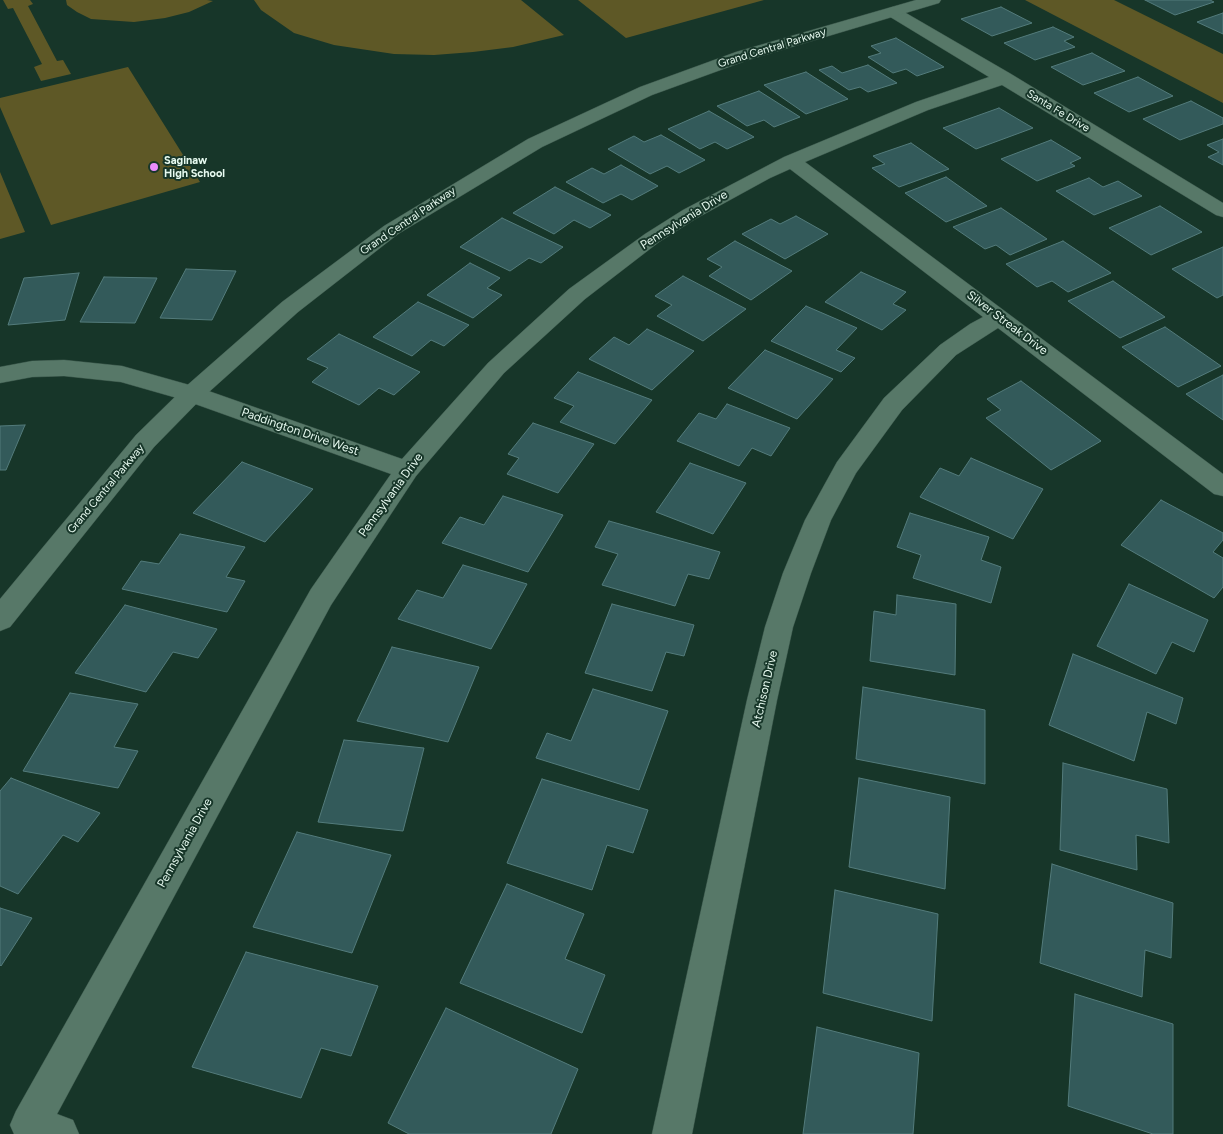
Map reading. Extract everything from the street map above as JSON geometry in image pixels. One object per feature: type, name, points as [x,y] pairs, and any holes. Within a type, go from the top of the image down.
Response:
[{"type":"street","name":"Grand Central Parkway","points":[[0,619],[145,441],[192,394],[255,337],[359,253],[425,208],[535,143],[610,106],[676,79],[742,56],[933,0]]},
{"type":"street","name":"Santa Fe Drive","points":[[893,12],[1223,211]]},
{"type":"street","name":"Pennsylvania Drive","points":[[59,1134],[30,1124],[320,597],[407,470],[454,414],[496,368],[577,294],[652,238],[690,214],[791,161],[888,119],[1005,78]]},
{"type":"street","name":"Silver Streak Drive","points":[[791,161],[1223,487]]},
{"type":"street","name":"Atchison Drive","points":[[672,1134],[762,700],[779,627],[797,572],[818,520],[846,468],[893,404],[948,350],[978,329],[1000,318]]},
{"type":"street","name":"Paddington Drive West","points":[[0,376],[32,370],[64,368],[98,370],[146,380],[192,394],[407,470]]},
{"type":"shaded area","points":[[3,0],[30,0],[33,4],[28,6],[57,61],[63,60],[71,74],[41,81],[34,67],[42,64],[13,8],[8,9]]},
{"type":"shaded area","points":[[66,0],[213,1],[189,12],[165,18],[134,22],[91,19],[67,5]]},
{"type":"shaded area","points":[[254,0],[521,0],[564,35],[513,47],[473,52],[434,55],[394,54],[334,45],[294,33],[261,10]]},
{"type":"shaded area","points":[[578,0],[764,0],[626,38]]},
{"type":"shaded area","points":[[1025,0],[1114,0],[1223,54],[1223,103]]},
{"type":"shaded area","points":[[128,67],[200,182],[51,225],[0,107],[0,98]]},
{"type":"shaded area","points":[[0,172],[25,232],[0,239]]},
{"type":"building","points":[[1145,0],[1210,0],[1214,2],[1175,15]]},
{"type":"building","points":[[1001,7],[1032,23],[992,36],[961,19]]},
{"type":"building","points":[[1223,13],[1223,34],[1197,22]]},
{"type":"building","points":[[1053,27],[1074,37],[1064,41],[1075,47],[1035,60],[1004,43]]},
{"type":"building","points":[[896,38],[944,67],[917,76],[906,69],[893,73],[868,57],[881,53],[871,46]]},
{"type":"building","points":[[1092,53],[1125,71],[1083,85],[1051,67]]},
{"type":"building","points":[[868,65],[897,83],[868,92],[860,87],[849,90],[819,70],[832,66],[842,73]]},
{"type":"building","points":[[806,72],[848,99],[806,114],[764,85]]},
{"type":"building","points":[[1138,77],[1173,96],[1129,112],[1094,93]]},
{"type":"building","points":[[759,91],[800,117],[774,127],[764,120],[747,126],[717,106]]},
{"type":"building","points":[[1191,101],[1223,118],[1223,124],[1180,140],[1143,119]]},
{"type":"building","points":[[999,108],[1033,128],[976,149],[943,128]]},
{"type":"building","points":[[709,111],[754,137],[727,149],[715,142],[700,149],[668,129]]},
{"type":"building","points":[[661,135],[705,160],[679,173],[667,166],[650,174],[608,149],[634,136],[644,142]]},
{"type":"building","points":[[1223,139],[1223,165],[1208,157],[1219,152],[1207,145]]},
{"type":"building","points":[[1051,140],[1081,158],[1070,163],[1075,166],[1037,181],[1001,159]]},
{"type":"building","points":[[911,143],[949,169],[899,187],[872,168],[885,164],[873,156]]},
{"type":"building","points":[[621,165],[658,186],[632,200],[621,194],[603,203],[566,182],[592,168],[604,174]]},
{"type":"building","points":[[946,177],[987,206],[946,222],[905,193]]},
{"type":"building","points":[[1089,178],[1103,187],[1118,181],[1142,196],[1094,215],[1056,191]]},
{"type":"building","points":[[555,187],[611,215],[590,228],[574,220],[554,234],[513,213]]},
{"type":"building","points":[[1160,206],[1202,232],[1151,255],[1109,228]]},
{"type":"building","points":[[1001,208],[1047,239],[1010,255],[996,245],[985,249],[953,227]]},
{"type":"building","points":[[796,216],[828,234],[785,259],[742,234],[771,219],[780,224]]},
{"type":"building","points":[[502,218],[563,247],[541,263],[529,258],[510,271],[460,247]]},
{"type":"building","points":[[735,241],[792,271],[751,300],[709,276],[722,267],[707,259]]},
{"type":"building","points":[[1063,241],[1111,273],[1068,292],[1052,281],[1037,287],[1006,264]]},
{"type":"building","points":[[1223,247],[1223,295],[1217,298],[1172,269]]},
{"type":"building","points":[[470,263],[500,278],[487,288],[502,295],[473,318],[427,295]]},
{"type":"building","points":[[186,269],[236,271],[212,320],[160,318]]},
{"type":"building","points":[[861,272],[906,292],[893,304],[906,310],[882,330],[825,302]]},
{"type":"building","points":[[79,273],[65,320],[8,325],[24,278]]},
{"type":"building","points":[[683,276],[746,309],[703,341],[657,316],[672,305],[655,296]]},
{"type":"building","points":[[104,277],[157,278],[135,323],[80,322]]},
{"type":"building","points":[[1113,281],[1165,317],[1120,338],[1068,301]]},
{"type":"building","points":[[418,302],[469,325],[444,346],[431,340],[412,356],[373,337]]},
{"type":"building","points":[[806,306],[857,328],[836,350],[855,358],[841,372],[771,341]]},
{"type":"building","points":[[1165,327],[1221,366],[1178,387],[1122,347]]},
{"type":"building","points":[[647,329],[694,351],[652,390],[589,359],[614,337],[629,345]]},
{"type":"building","points":[[339,334],[420,372],[394,395],[379,388],[359,405],[312,382],[328,368],[307,359]]},
{"type":"building","points":[[765,350],[833,379],[797,419],[728,388]]},
{"type":"building","points":[[578,372],[652,400],[615,444],[560,422],[574,406],[554,398]]},
{"type":"building","points":[[1223,375],[1223,420],[1186,394]]},
{"type":"building","points":[[1021,381],[1101,441],[1051,470],[986,418],[1001,410],[987,399]]},
{"type":"building","points":[[727,404],[790,428],[771,456],[752,448],[739,466],[677,441],[699,413],[716,419]]},
{"type":"building","points":[[533,423],[594,444],[558,493],[507,474],[519,458],[508,454]]},
{"type":"building","points":[[25,425],[6,470],[0,470],[0,426]]},
{"type":"building","points":[[971,458],[1043,489],[1013,539],[920,497],[940,468],[959,476]]},
{"type":"building","points":[[242,462],[313,489],[265,542],[193,513]]},
{"type":"building","points":[[690,463],[746,483],[713,534],[656,512]]},
{"type":"building","points":[[503,496],[563,515],[528,572],[442,543],[460,517],[484,525]]},
{"type":"building","points":[[1161,500],[1223,533],[1223,540],[1213,552],[1223,558],[1223,587],[1214,598],[1121,545]]},
{"type":"building","points":[[910,513],[989,537],[981,560],[1001,567],[991,603],[913,578],[921,555],[897,547]]},
{"type":"building","points":[[609,521],[720,552],[709,579],[688,574],[675,606],[602,585],[618,554],[595,547]]},
{"type":"building","points":[[180,534],[245,547],[226,577],[245,581],[227,612],[122,589],[141,561],[159,564]]},
{"type":"building","points":[[463,565],[527,584],[491,649],[398,619],[417,590],[443,598]]},
{"type":"building","points":[[1129,584],[1208,620],[1194,652],[1172,642],[1156,674],[1097,646]]},
{"type":"building","points":[[897,595],[956,604],[955,675],[870,661],[874,611],[896,615]]},
{"type":"building","points":[[612,604],[694,625],[684,656],[666,652],[652,691],[585,673]]},
{"type":"building","points":[[125,605],[217,629],[198,658],[173,652],[146,692],[75,673]]},
{"type":"building","points":[[392,647],[479,667],[448,742],[357,721]]},
{"type":"building","points":[[1073,654],[1183,698],[1176,724],[1147,712],[1134,761],[1049,725]]},
{"type":"building","points":[[863,687],[985,710],[985,784],[856,759]]},
{"type":"building","points":[[593,689],[668,711],[639,790],[536,758],[547,733],[571,741]]},
{"type":"building","points":[[70,693],[138,704],[114,747],[138,751],[118,788],[23,771]]},
{"type":"building","points":[[344,740],[424,748],[403,831],[318,822]]},
{"type":"building","points":[[1063,763],[1167,789],[1169,843],[1136,835],[1137,870],[1060,850]]},
{"type":"building","points":[[11,778],[100,813],[78,842],[63,835],[18,894],[0,886],[0,791]]},
{"type":"building","points":[[859,778],[950,797],[945,889],[849,867]]},
{"type":"building","points":[[542,779],[648,810],[633,853],[607,845],[592,890],[507,863]]},
{"type":"building","points":[[297,832],[391,855],[352,953],[253,927]]},
{"type":"building","points":[[1052,864],[1173,903],[1171,958],[1145,950],[1142,997],[1040,963]]},
{"type":"building","points":[[507,884],[584,914],[565,959],[605,975],[582,1033],[460,983]]},
{"type":"building","points":[[835,890],[938,914],[932,1021],[823,993]]},
{"type":"building","points":[[0,908],[32,918],[1,966],[0,965]]},
{"type":"building","points":[[246,952],[378,986],[351,1056],[321,1048],[301,1098],[192,1067]]},
{"type":"building","points":[[1075,994],[1173,1024],[1173,1134],[1153,1134],[1068,1106]]},
{"type":"building","points":[[446,1008],[578,1069],[551,1134],[409,1134],[388,1123]]},
{"type":"building","points":[[817,1027],[919,1053],[913,1134],[803,1134]]},
{"type":"place","name":"Saginaw High School","points":[[154,167]]}]
